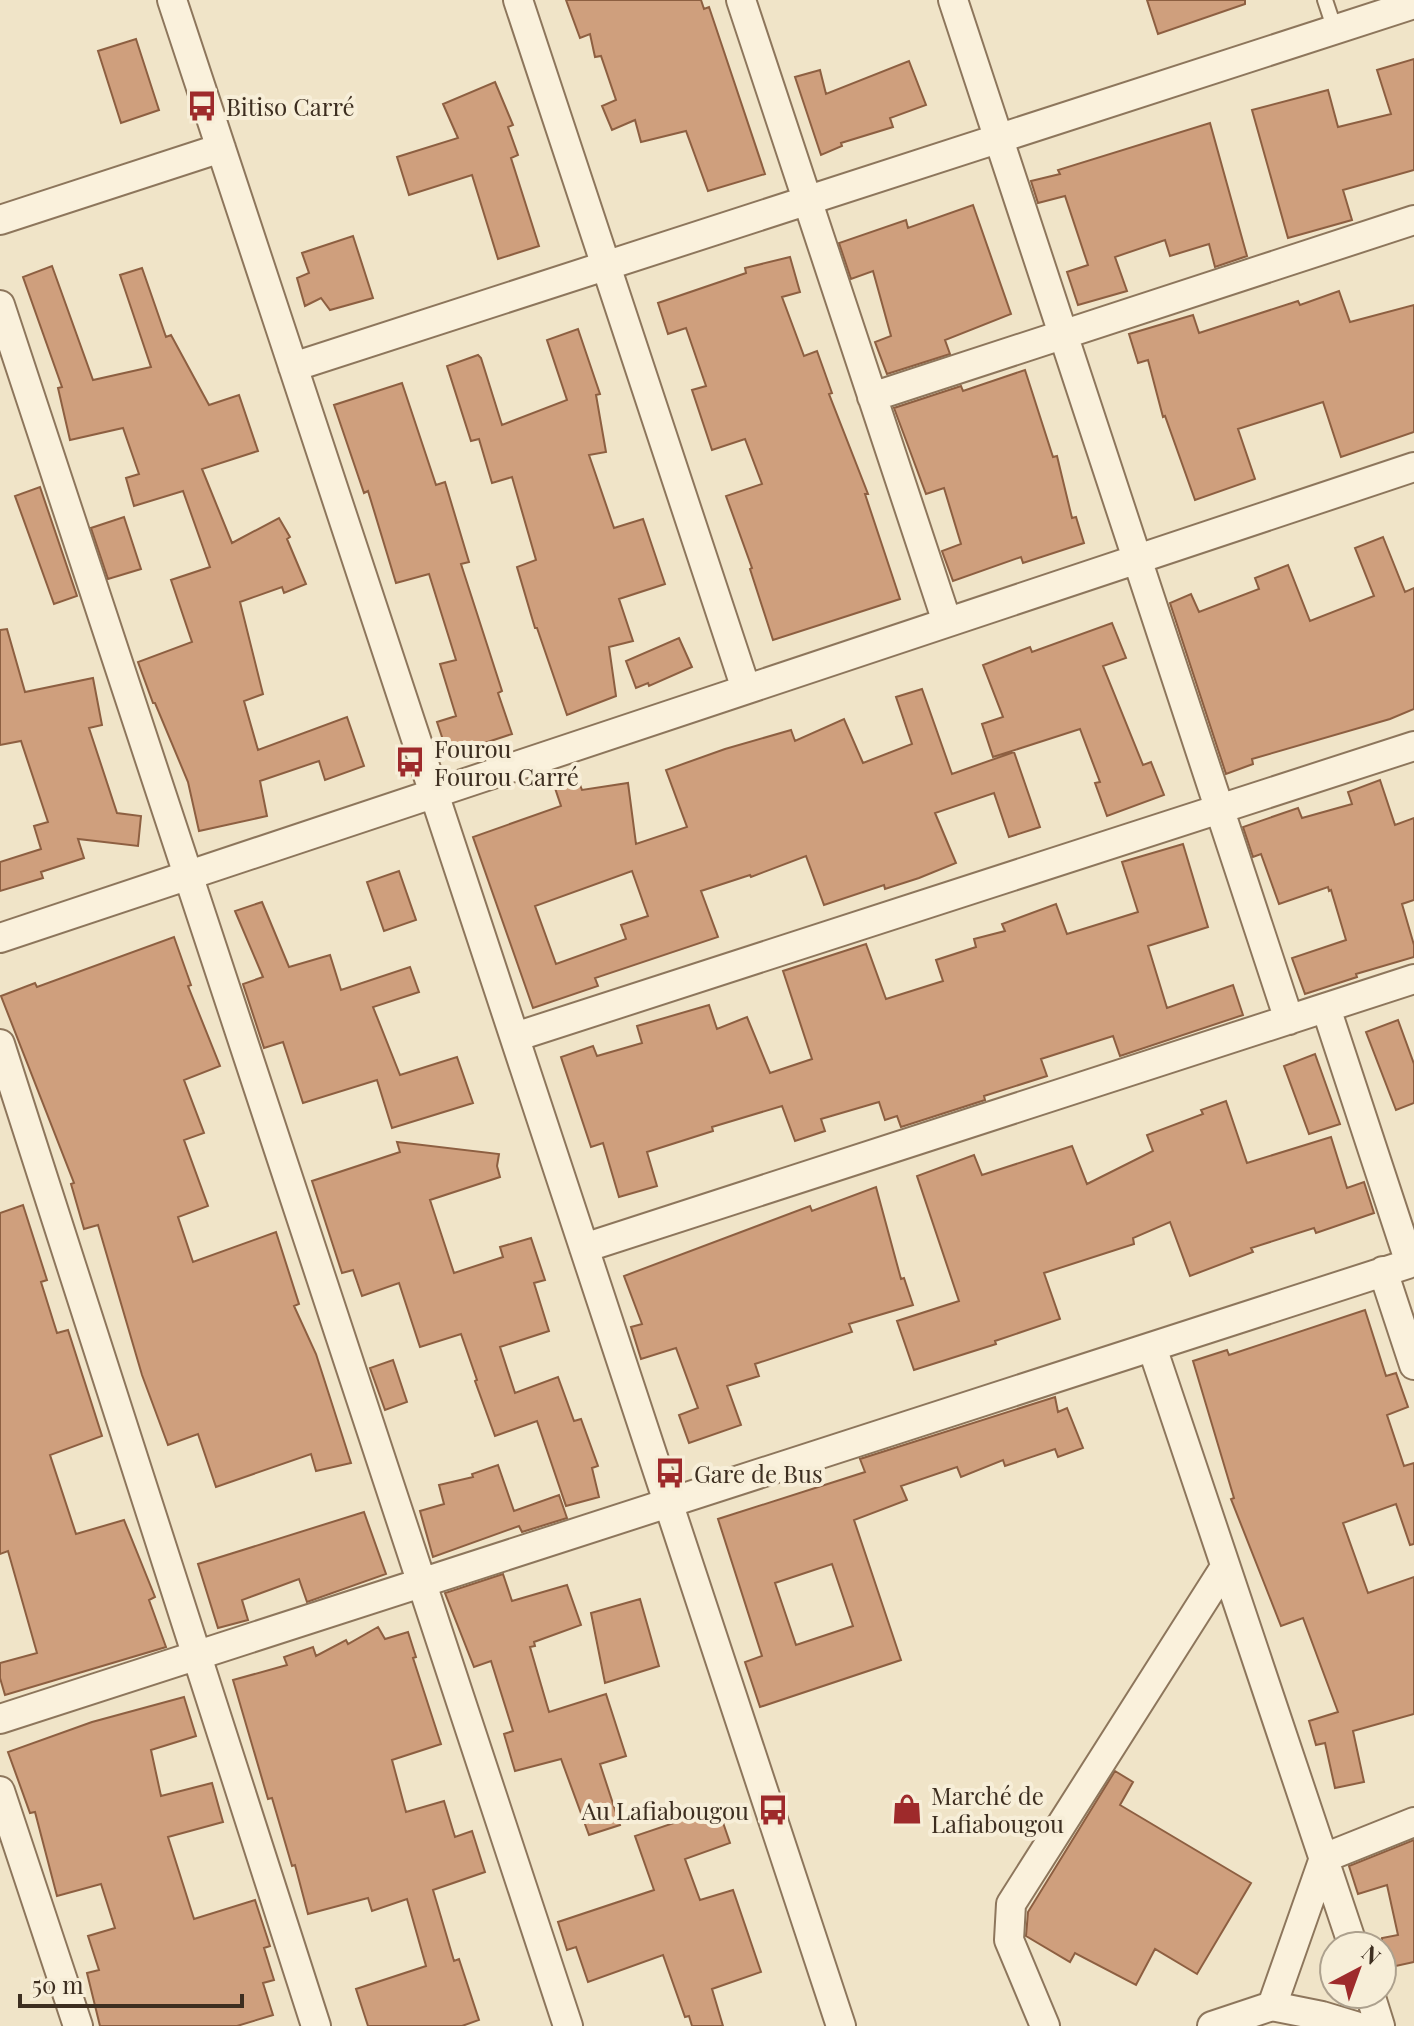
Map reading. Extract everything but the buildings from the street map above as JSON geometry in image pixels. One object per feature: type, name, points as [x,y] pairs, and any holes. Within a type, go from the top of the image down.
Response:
[{"type":"street","points":[[172,0],[841,2026]]},
{"type":"street","points":[[518,0],[746,689]]},
{"type":"street","points":[[741,0],[947,622]]},
{"type":"street","points":[[953,0],[1289,1020]]},
{"type":"street","points":[[293,367],[1414,4]]},
{"type":"street","points":[[0,220],[221,148]]},
{"type":"street","points":[[872,397],[1414,220]]},
{"type":"street","points":[[0,305],[568,2026]]},
{"type":"street","points":[[0,938],[1414,467]]},
{"type":"street","points":[[515,1037],[1414,746]]},
{"type":"street","points":[[584,1248],[1414,979]]},
{"type":"street","points":[[1326,1008],[1402,1265],[1414,1365]]},
{"type":"street","points":[[0,1044],[316,2026]]},
{"type":"street","points":[[0,1719],[1402,1265]]},
{"type":"street","points":[[1152,1347],[1348,1930]]},
{"type":"street","points":[[1045,2026],[1009,1940],[1011,1904],[1225,1567]]},
{"type":"street","points":[[0,1791],[78,2026]]},
{"type":"street","points":[[1272,2006],[1324,1858],[1414,1822]]},
{"type":"street","points":[[1212,2026],[1272,2006],[1355,2026]]},
{"type":"lane","points":[[1325,0],[1335,30]]},
{"type":"place","name":"Bitiso Carré","points":[[202,106]]},
{"type":"place","name":"Fourou Fourou Carré","points":[[410,762]]},
{"type":"place","name":"Gare de Bus","points":[[670,1473]]},
{"type":"place","name":"Marché de Lafiabougou","points":[[907,1809]]},
{"type":"place","name":"Au Lafiabougou","points":[[773,1810]]}]
